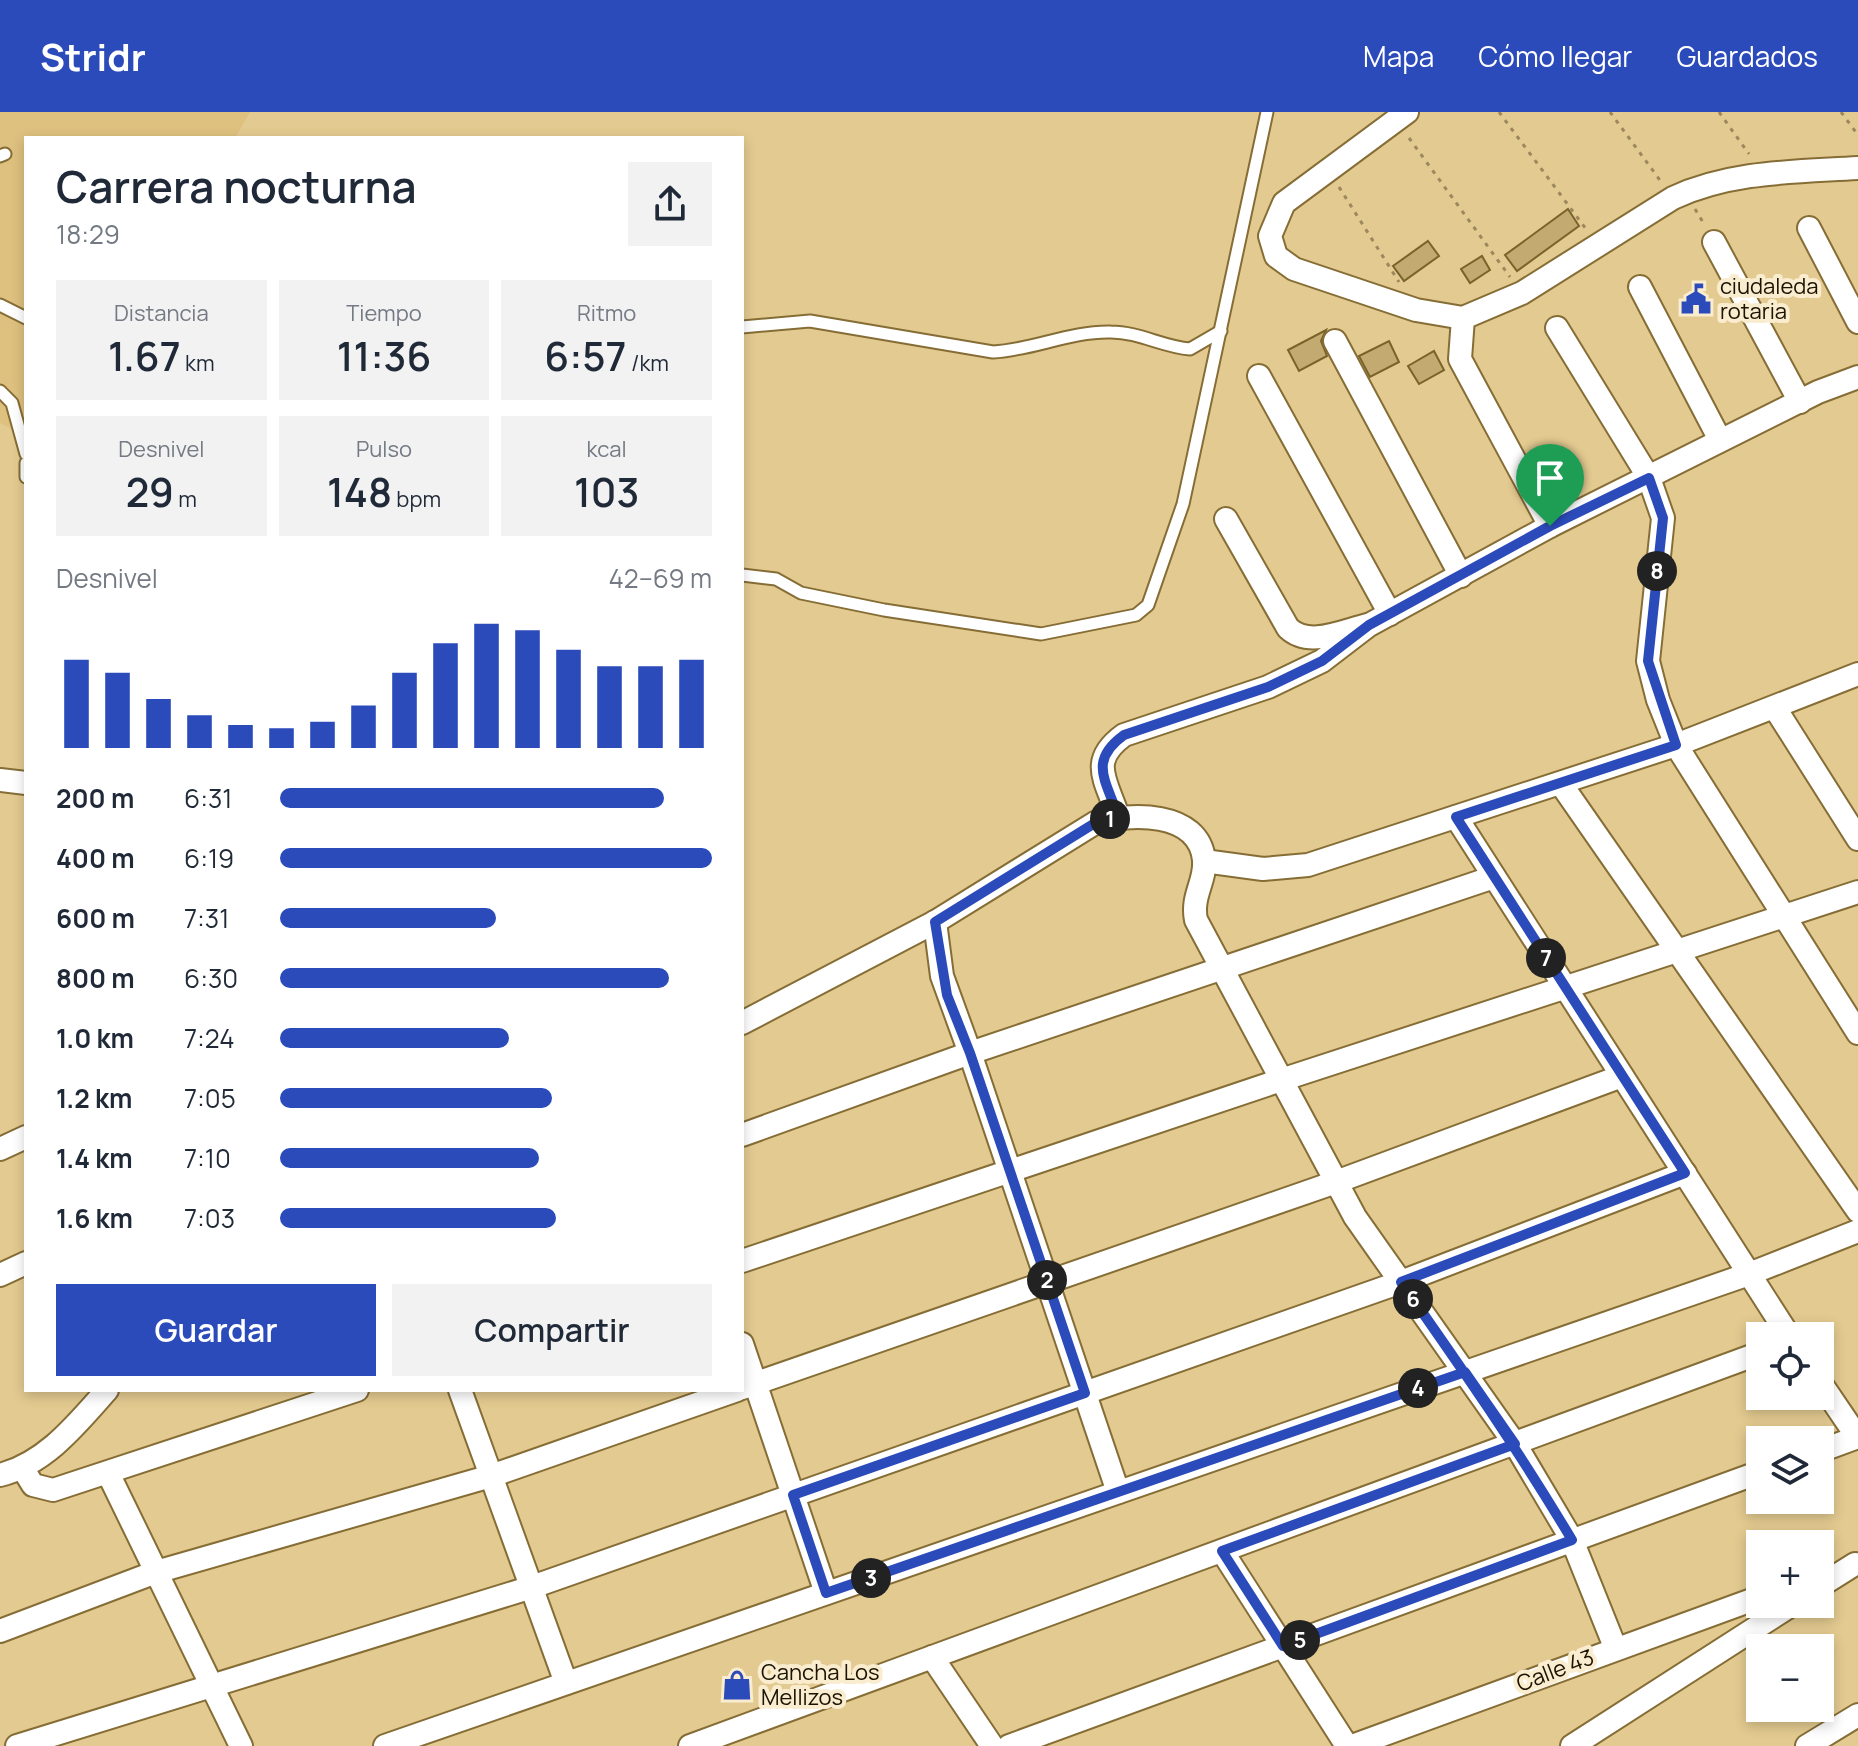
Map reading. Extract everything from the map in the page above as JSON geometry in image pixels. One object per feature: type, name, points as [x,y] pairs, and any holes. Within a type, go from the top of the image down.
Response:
[{"type":"street","points":[[1401,116],[1284,203],[1270,236],[1276,256],[1294,269],[1462,326],[1522,293],[1673,198],[1700,185],[1763,174],[1858,168]]},
{"type":"street","points":[[1809,228],[1858,322]]},
{"type":"street","points":[[1714,242],[1800,402]]},
{"type":"street","points":[[1640,287],[1720,440]]},
{"type":"street","points":[[1462,326],[1460,359],[1550,526]]},
{"type":"street","points":[[1557,328],[1649,478],[1663,518],[1648,661],[1676,745],[1858,1033]]},
{"type":"street","points":[[1335,341],[1461,576]]},
{"type":"street","points":[[1259,376],[1390,614]]},
{"type":"street","points":[[1118,816],[1101,764],[1106,748],[1124,735],[1268,687],[1322,661],[1369,625],[1550,526],[1720,440],[1858,377]]},
{"type":"street","points":[[1226,519],[1288,628],[1297,636],[1307,639],[1369,625]]},
{"type":"street","points":[[1204,861],[1263,869],[1308,865],[1676,745],[1858,674]]},
{"type":"street","points":[[1775,708],[1858,839]]},
{"type":"street","points":[[0,780],[24,783]]},
{"type":"street","points":[[1561,784],[1858,1211]]},
{"type":"street","points":[[744,1022],[935,922],[1095,823],[1118,816],[1156,817],[1185,829],[1199,843],[1204,861],[1192,903],[1196,920],[1355,1217],[1515,1444],[1572,1540],[1615,1647]]},
{"type":"street","points":[[1456,817],[1780,1322]]},
{"type":"street","points":[[744,1134],[970,1053],[1494,877]]},
{"type":"street","points":[[744,1260],[1281,1080],[1858,892]]},
{"type":"street","points":[[935,922],[942,976],[1118,1492]]},
{"type":"street","points":[[826,1593],[793,1495],[745,1387],[1336,1182],[1622,1076]]},
{"type":"street","points":[[0,1149],[24,1138]]},
{"type":"street","points":[[17,1746],[532,1587],[1401,1282],[1685,1173]]},
{"type":"street","points":[[385,1746],[1749,1274],[1858,1231]]},
{"type":"street","points":[[0,1275],[24,1264]]},
{"type":"street","points":[[690,1746],[1746,1358]]},
{"type":"street","points":[[0,1475],[23,1469],[45,1454],[105,1392]]},
{"type":"street","points":[[23,1469],[33,1485],[53,1490],[351,1392]]},
{"type":"street","points":[[461,1392],[566,1683]]},
{"type":"street","points":[[0,1631],[156,1572],[491,1476],[731,1392]]},
{"type":"street","points":[[1834,1402],[1858,1437],[1834,1446]]},
{"type":"street","points":[[108,1473],[241,1746]]},
{"type":"street","points":[[1009,1746],[1746,1477]]},
{"type":"street","points":[[1222,1551],[1349,1746]]},
{"type":"street","points":[[1834,1571],[1856,1564]]},
{"type":"street","points":[[1834,1577],[1856,1564]]},
{"type":"street","name":"Calle 43","points":[[1349,1746],[1746,1602]]},
{"type":"street","points":[[1572,1746],[1771,1618]]},
{"type":"street","points":[[932,1657],[992,1746]]},
{"type":"street","points":[[1807,1746],[1858,1715]]},
{"type":"lane","points":[[744,575],[776,579],[801,593],[1005,631],[1041,634],[1136,615],[1148,605],[1158,585],[1183,504],[1267,112]]},
{"type":"lane","points":[[0,305],[24,317]]},
{"type":"lane","points":[[744,327],[810,321],[993,352],[1012,351],[1073,334],[1110,331],[1138,334],[1190,349],[1221,331]]},
{"type":"lane","points":[[0,391],[12,403],[24,447]]},
{"type":"path","points":[[1499,112],[1597,245]]},
{"type":"path","points":[[1610,112],[1673,198]]},
{"type":"path","points":[[1719,112],[1763,174]]},
{"type":"path","points":[[1841,112],[1858,135]]},
{"type":"path","points":[[1401,116],[1522,293]]},
{"type":"path","points":[[1328,170],[1416,310]]},
{"type":"shaded area","points":[[0,112],[250,112],[236,136],[24,136],[24,435],[0,423]]},
{"type":"building","points":[[1568,209],[1579,226],[1517,271],[1505,255]]},
{"type":"building","points":[[1428,241],[1439,256],[1404,281],[1393,266]]},
{"type":"building","points":[[1482,256],[1490,270],[1470,283],[1461,269]]},
{"type":"building","points":[[1326,330],[1321,341],[1327,356],[1299,371],[1288,350]]},
{"type":"building","points":[[1389,341],[1399,362],[1370,377],[1359,356]]},
{"type":"building","points":[[1434,351],[1444,370],[1419,384],[1408,366]]},
{"type":"place","name":"ciudaleda rotaria","points":[[1696,299]]},
{"type":"place","name":"Cancha Los Mellizos","points":[[737,1685]]},
{"type":"route","points":[[1550,526],[1369,625],[1347,645],[1322,661],[1268,687],[1124,735],[1106,748],[1101,764],[1118,816],[1095,823],[935,922],[947,995],[970,1053],[1085,1393],[793,1495],[826,1593],[1465,1372],[1515,1444],[1222,1551],[1283,1646],[1572,1540],[1515,1444],[1465,1372],[1401,1282],[1685,1173],[1456,817],[1676,745],[1658,700],[1648,661],[1663,518],[1649,478],[1550,526]]}]
